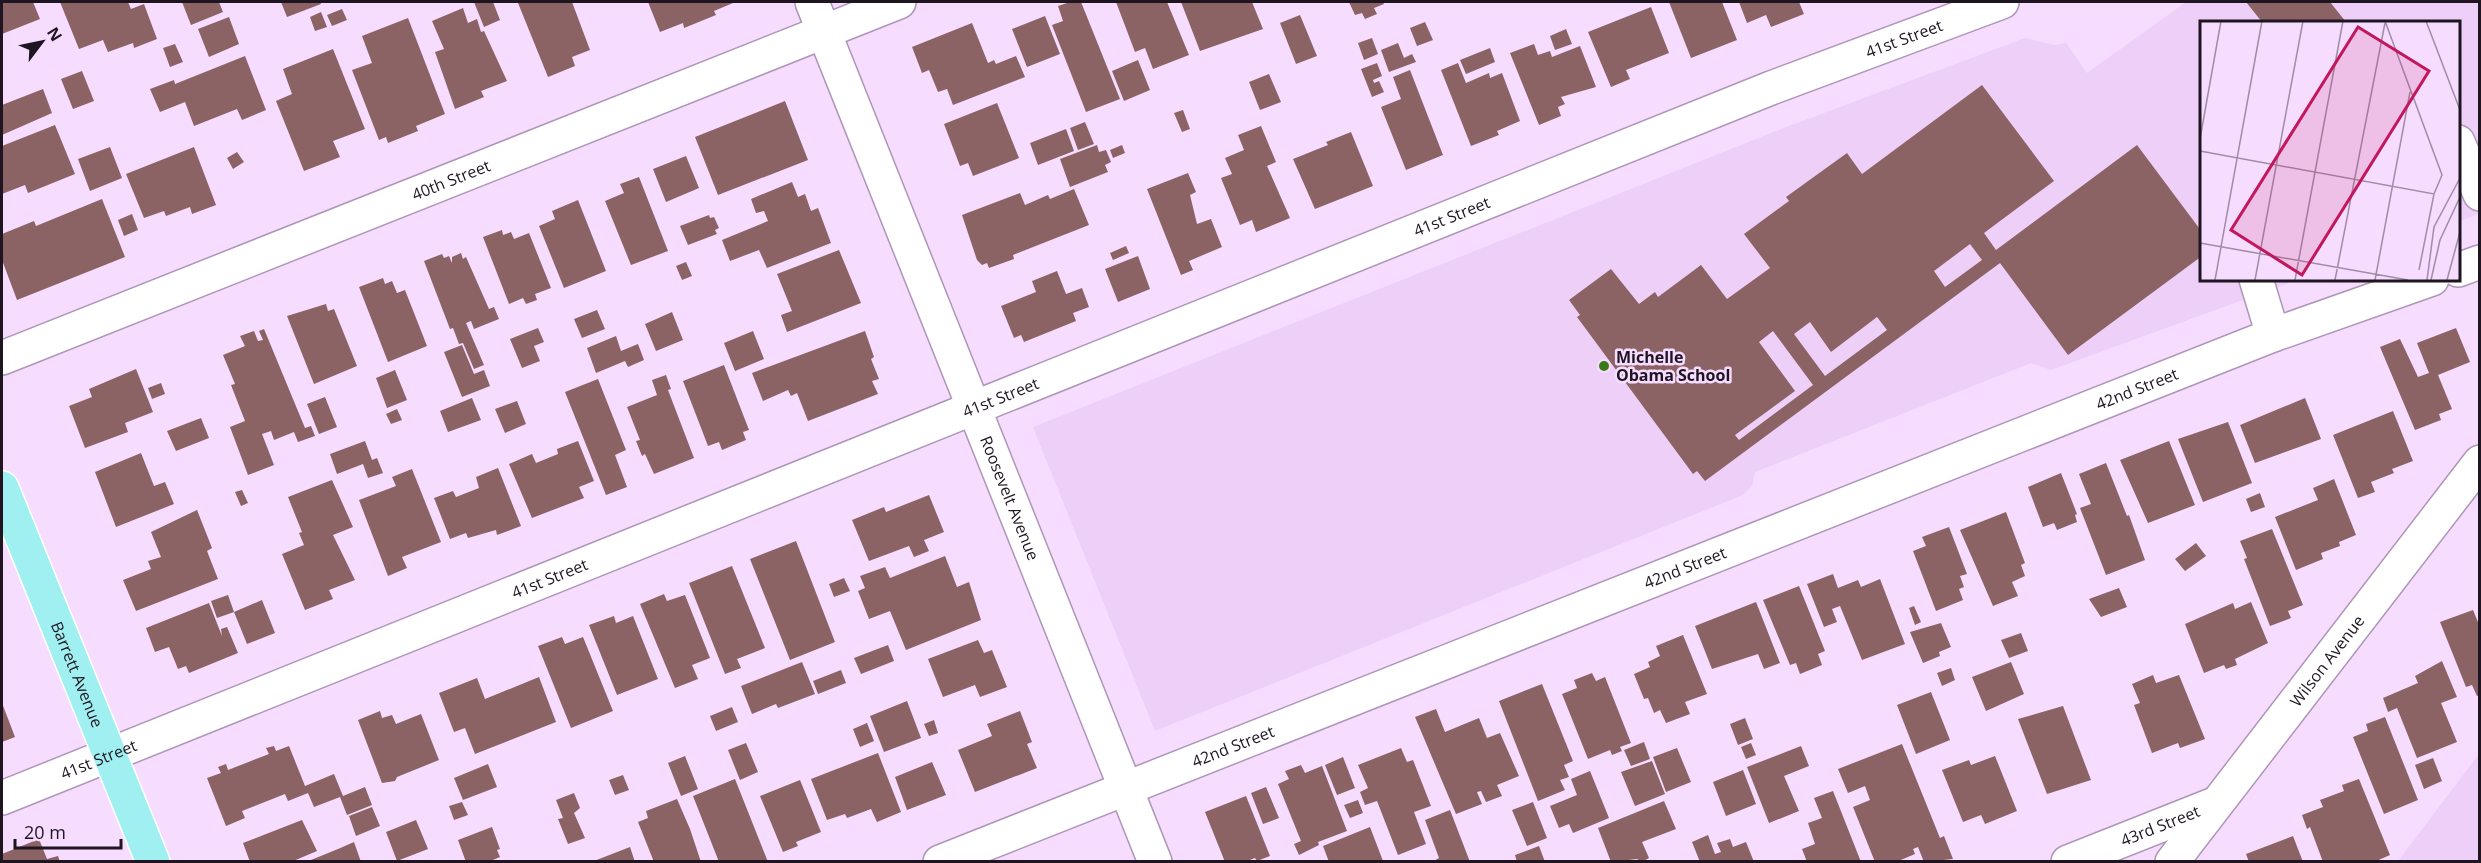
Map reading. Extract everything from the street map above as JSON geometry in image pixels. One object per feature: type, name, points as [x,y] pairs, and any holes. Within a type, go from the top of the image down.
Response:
[{"type":"main road","name":"Barrett Avenue","points":[[2,488],[153,861]]},
{"type":"street","name":"40th Street","points":[[2,358],[818,16],[899,2]]},
{"type":"street","name":"41st Street","points":[[2,798],[1771,88],[2002,2]]},
{"type":"street","name":"Roosevelt Avenue","points":[[818,16],[1155,861]]},
{"type":"street","points":[[2460,147],[2480,194]]},
{"type":"street","points":[[2460,269],[2480,262]]},
{"type":"street","points":[[2256,280],[2273,335]]},
{"type":"street","name":"42nd Street","points":[[940,861],[2273,335],[2429,280]]},
{"type":"street","name":"Wilson Avenue","points":[[2172,861],[2480,462]]},
{"type":"street","name":"43rd Street","points":[[2068,861],[2217,803]]},
{"type":"shaded area","name":"Michelle Obama School","points":[[2186,2],[2479,2],[2479,214],[2460,221],[2460,21],[2200,21],[2200,280],[2297,280],[2051,370],[2031,363],[1755,472],[1752,486],[1743,495],[1155,731],[1033,427],[1781,129],[2025,38],[2054,45],[2066,43],[2087,73]]},
{"type":"shaded area","points":[[2479,754],[2479,861],[2398,861]]},
{"type":"building","points":[[2,2],[33,2],[40,19],[2,34]]},
{"type":"building","points":[[60,2],[128,2],[131,9],[144,4],[157,39],[134,48],[133,43],[108,52],[103,40],[79,49]]},
{"type":"building","points":[[182,2],[219,2],[223,12],[191,25]]},
{"type":"building","points":[[281,2],[320,2],[321,4],[287,17]]},
{"type":"building","points":[[474,2],[493,2],[500,20],[484,27]]},
{"type":"building","points":[[572,2],[590,50],[572,57],[575,66],[548,77],[518,3]]},
{"type":"building","points":[[648,2],[733,3],[714,11],[716,15],[684,28],[683,23],[660,32]]},
{"type":"building","points":[[1070,2],[1081,2],[1120,99],[1086,112],[1052,25],[1063,21],[1058,6]]},
{"type":"building","points":[[1116,2],[1167,2],[1189,55],[1153,69],[1145,48],[1135,52]]},
{"type":"building","points":[[1181,2],[1252,2],[1263,29],[1200,51]]},
{"type":"building","points":[[1349,2],[1383,2],[1384,4],[1374,8],[1377,14],[1365,19],[1362,13],[1355,15]]},
{"type":"building","points":[[1669,2],[1722,2],[1737,40],[1691,58]]},
{"type":"building","points":[[1739,2],[1799,2],[1804,14],[1771,27],[1766,15],[1747,23]]},
{"type":"building","points":[[2246,2],[2330,2],[2345,21],[2261,21]]},
{"type":"building","points":[[1651,7],[1669,53],[1626,70],[1630,79],[1611,87],[1588,32]]},
{"type":"building","points":[[463,8],[468,23],[477,19],[481,32],[484,31],[507,81],[481,91],[484,97],[455,109],[435,52],[444,49],[432,21]]},
{"type":"building","points":[[342,9],[347,20],[332,26],[327,15]]},
{"type":"building","points":[[321,12],[327,27],[315,31],[310,17]]},
{"type":"building","points":[[1300,15],[1317,56],[1296,64],[1280,23]]},
{"type":"building","points":[[1045,16],[1060,54],[1027,67],[1012,29]]},
{"type":"building","points":[[229,17],[239,44],[209,57],[198,29]]},
{"type":"building","points":[[408,18],[445,114],[416,126],[418,131],[388,143],[386,137],[379,140],[352,70],[372,63],[362,36]]},
{"type":"building","points":[[1425,22],[1433,40],[1417,46],[1410,28]]},
{"type":"building","points":[[972,23],[988,63],[994,60],[996,64],[1016,56],[1025,77],[953,105],[947,89],[938,92],[929,70],[922,73],[912,47]]},
{"type":"building","points":[[1566,29],[1572,44],[1555,50],[1550,36]]},
{"type":"building","points":[[1372,38],[1378,54],[1364,60],[1358,43]]},
{"type":"building","points":[[1398,43],[1404,58],[1412,54],[1416,62],[1389,72],[1381,50]]},
{"type":"building","points":[[175,44],[183,62],[170,67],[163,48]]},
{"type":"building","points":[[1534,44],[1538,55],[1550,51],[1552,57],[1580,46],[1596,87],[1561,97],[1565,104],[1558,107],[1561,116],[1539,125],[1510,53]]},
{"type":"building","points":[[1490,48],[1495,62],[1466,74],[1460,60]]},
{"type":"building","points":[[333,49],[365,129],[333,141],[340,157],[304,171],[276,101],[292,94],[283,69]]},
{"type":"building","points":[[245,56],[266,110],[242,120],[237,109],[194,126],[185,102],[160,112],[150,89],[174,80],[175,84]]},
{"type":"building","points":[[1138,60],[1150,90],[1124,101],[1112,71]]},
{"type":"building","points":[[1377,63],[1382,76],[1373,80],[1374,83],[1379,81],[1384,92],[1372,97],[1361,69]]},
{"type":"building","points":[[1458,63],[1466,83],[1489,73],[1490,78],[1502,73],[1520,121],[1497,131],[1499,135],[1471,146],[1441,70]]},
{"type":"building","points":[[1410,70],[1443,155],[1406,170],[1381,107],[1401,99],[1393,77]]},
{"type":"building","points":[[82,71],[94,101],[73,109],[61,79]]},
{"type":"building","points":[[1269,74],[1281,102],[1260,110],[1249,82]]},
{"type":"building","points":[[1982,85],[2054,181],[1984,233],[1996,250],[2137,145],[2200,229],[2200,257],[2068,355],[2000,263],[1705,481],[1697,471],[1693,474],[1577,317],[1580,315],[1569,300],[1611,269],[1639,304],[1655,292],[1658,297],[1701,265],[1727,299],[1770,268],[1744,234],[1789,201],[1786,197],[1847,153],[1862,174]],"holes":[[[1970,244],[1982,260],[1945,287],[1934,271]],[[1877,317],[1887,330],[1825,376],[1794,334],[1810,322],[1831,352]],[[1773,331],[1813,385],[1739,440],[1735,435],[1795,391],[1759,342]]]},
{"type":"building","points":[[43,89],[52,113],[2,135],[2,105]]},
{"type":"building","points":[[785,101],[808,160],[718,195],[695,137]]},
{"type":"building","points":[[997,103],[1019,158],[973,176],[968,163],[960,166],[944,124]]},
{"type":"building","points":[[1183,110],[1190,129],[1182,132],[1174,113]]},
{"type":"building","points":[[1085,122],[1094,144],[1078,150],[1070,128]]},
{"type":"building","points":[[55,125],[75,174],[28,193],[25,185],[2,194],[2,146]]},
{"type":"building","points":[[1261,126],[1276,162],[1267,166],[1290,218],[1256,232],[1252,220],[1240,225],[1221,178],[1232,174],[1225,158],[1244,150],[1238,135]]},
{"type":"building","points":[[1066,129],[1074,151],[1038,165],[1030,143]]},
{"type":"building","points":[[1351,132],[1373,186],[1315,209],[1293,159],[1328,145],[1326,142]]},
{"type":"building","points":[[1097,145],[1099,152],[1106,150],[1111,162],[1105,165],[1108,172],[1070,187],[1060,159]]},
{"type":"building","points":[[1122,145],[1125,153],[1113,158],[1110,150]]},
{"type":"building","points":[[110,147],[122,178],[90,191],[78,159]]},
{"type":"building","points":[[194,147],[216,205],[192,214],[190,207],[166,216],[164,211],[144,218],[126,174]]},
{"type":"building","points":[[237,152],[244,162],[233,169],[227,158]]},
{"type":"building","points":[[686,156],[699,188],[666,202],[653,169]]},
{"type":"building","points":[[1188,173],[1196,192],[1190,195],[1197,224],[1211,219],[1222,247],[1189,261],[1193,270],[1181,275],[1147,189]]},
{"type":"building","points":[[639,177],[668,251],[631,265],[605,201],[624,193],[620,184]]},
{"type":"building","points":[[792,182],[798,197],[805,194],[811,211],[818,208],[831,243],[767,268],[759,250],[730,261],[722,240],[768,221],[764,211],[756,213],[751,199]]},
{"type":"building","points":[[1074,189],[1089,225],[1013,255],[1014,259],[989,268],[987,263],[982,265],[977,260],[962,215],[1020,193],[1025,205],[1048,195],[1050,199]]},
{"type":"building","points":[[102,199],[125,257],[17,300],[2,260],[2,234],[34,221],[36,226]]},
{"type":"building","points":[[578,200],[606,271],[564,288],[539,226],[555,219],[552,211]]},
{"type":"building","points":[[132,214],[138,230],[124,236],[118,220]]},
{"type":"building","points":[[709,215],[710,218],[714,217],[719,228],[715,230],[717,234],[688,245],[680,226]]},
{"type":"building","points":[[502,230],[503,235],[511,232],[514,239],[529,233],[551,288],[535,294],[537,300],[526,304],[523,298],[509,304],[483,237]]},
{"type":"building","points":[[1126,246],[1129,253],[1113,260],[1110,253]]},
{"type":"building","points":[[839,250],[861,303],[787,332],[781,315],[792,311],[777,274]]},
{"type":"building","points":[[461,253],[463,259],[466,257],[489,309],[494,307],[499,319],[474,329],[471,321],[466,323],[484,365],[474,369],[463,343],[459,344],[453,328],[450,329],[424,261],[442,254],[444,258],[449,256],[452,263],[452,257]]},
{"type":"building","points":[[1138,256],[1150,289],[1118,302],[1105,269]]},
{"type":"building","points":[[686,262],[692,276],[682,280],[676,266]]},
{"type":"building","points":[[1057,271],[1066,294],[1082,288],[1089,307],[1073,313],[1076,321],[1024,342],[1021,335],[1014,338],[1001,306],[1036,292],[1032,281]]},
{"type":"building","points":[[383,278],[385,284],[392,281],[397,293],[405,290],[427,346],[388,362],[359,287]]},
{"type":"building","points":[[326,304],[328,311],[334,309],[357,366],[314,384],[287,316]]},
{"type":"building","points":[[597,310],[605,329],[582,338],[574,319]]},
{"type":"building","points":[[672,312],[683,340],[656,351],[645,324]]},
{"type":"building","points":[[538,328],[544,342],[534,346],[540,361],[522,368],[510,339]]},
{"type":"building","points":[[2456,328],[2470,362],[2438,375],[2452,409],[2439,414],[2441,420],[2415,430],[2380,347],[2400,339],[2418,377],[2429,373],[2417,343]]},
{"type":"building","points":[[264,329],[305,428],[311,426],[315,436],[298,442],[294,432],[274,440],[271,431],[262,434],[274,465],[248,475],[230,427],[245,421],[231,385],[235,384],[223,355],[245,346],[240,336],[254,331],[258,341],[263,340],[259,331]]},
{"type":"building","points":[[753,331],[764,359],[735,371],[724,343]]},
{"type":"building","points":[[865,331],[874,357],[871,359],[879,379],[872,381],[878,394],[808,421],[797,393],[791,396],[788,390],[763,401],[752,373]]},
{"type":"building","points":[[616,336],[621,351],[638,344],[644,360],[628,367],[625,361],[596,373],[587,348]]},
{"type":"building","points":[[462,345],[474,374],[484,370],[490,386],[462,397],[444,352]]},
{"type":"building","points":[[724,365],[749,430],[743,432],[746,440],[722,450],[719,442],[708,446],[683,381]]},
{"type":"building","points":[[136,369],[153,412],[125,423],[128,432],[85,448],[69,406],[92,397],[89,389]]},
{"type":"building","points":[[395,370],[407,400],[387,408],[376,378]]},
{"type":"building","points":[[666,375],[671,389],[668,390],[694,458],[654,474],[645,454],[642,456],[636,441],[640,440],[627,407],[657,395],[652,380]]},
{"type":"building","points":[[598,379],[626,450],[615,455],[627,487],[606,495],[565,392]]},
{"type":"building","points":[[161,383],[165,394],[152,399],[148,388]]},
{"type":"building","points":[[325,397],[337,427],[319,434],[307,404]]},
{"type":"building","points":[[472,398],[481,420],[448,432],[440,411]]},
{"type":"building","points":[[2305,398],[2321,439],[2255,463],[2240,425]]},
{"type":"building","points":[[517,401],[526,424],[505,433],[495,409]]},
{"type":"building","points":[[397,409],[402,420],[391,424],[386,414]]},
{"type":"building","points":[[2393,411],[2413,461],[2392,469],[2394,473],[2371,482],[2375,492],[2358,498],[2333,435]]},
{"type":"building","points":[[201,418],[209,438],[176,451],[167,431]]},
{"type":"building","points":[[2228,422],[2252,483],[2203,502],[2178,439]]},
{"type":"building","points":[[365,441],[372,460],[377,458],[383,473],[368,478],[363,464],[337,474],[330,454]]},
{"type":"building","points":[[578,441],[594,481],[579,487],[584,498],[532,518],[509,464],[532,454],[536,463],[558,454],[557,449]]},
{"type":"building","points":[[2169,441],[2195,505],[2148,523],[2120,460]]},
{"type":"building","points":[[141,453],[154,486],[165,482],[174,504],[116,527],[95,472]]},
{"type":"building","points":[[2106,463],[2127,516],[2129,515],[2145,560],[2106,575],[2080,508],[2091,504],[2079,474]]},
{"type":"building","points":[[498,468],[521,526],[497,535],[496,530],[468,538],[466,533],[450,539],[434,498],[453,491],[456,497],[479,488],[476,477]]},
{"type":"building","points":[[412,469],[441,542],[402,557],[407,568],[388,576],[359,500],[396,486],[392,477]]},
{"type":"building","points":[[2061,473],[2077,514],[2075,515],[2077,522],[2057,530],[2054,523],[2043,527],[2028,487]]},
{"type":"building","points":[[2334,479],[2356,535],[2339,542],[2340,546],[2321,553],[2323,559],[2296,570],[2275,517],[2318,500],[2313,488]]},
{"type":"building","points":[[332,480],[353,527],[333,535],[355,580],[329,590],[333,599],[305,610],[282,554],[304,545],[299,533],[302,532],[288,497]]},
{"type":"building","points":[[242,490],[248,503],[241,506],[235,492]]},
{"type":"building","points":[[2260,493],[2265,507],[2251,512],[2246,499]]},
{"type":"building","points":[[929,495],[944,532],[924,540],[929,551],[914,557],[909,546],[869,561],[852,520],[884,507],[886,512]]},
{"type":"building","points":[[197,510],[212,548],[207,551],[218,579],[136,611],[123,580],[151,569],[148,561],[161,557],[151,532]]},
{"type":"building","points":[[2006,512],[2025,563],[2021,565],[2025,576],[2012,582],[2018,596],[1993,606],[1960,530]]},
{"type":"building","points":[[1949,527],[1967,574],[1960,576],[1964,587],[1959,589],[1963,600],[1936,611],[1913,551],[1926,546],[1922,537]]},
{"type":"building","points":[[2272,529],[2303,605],[2288,611],[2291,618],[2270,626],[2244,559],[2247,558],[2240,541]]},
{"type":"building","points":[[796,541],[835,642],[790,660],[750,559]]},
{"type":"building","points":[[2196,543],[2206,556],[2185,571],[2175,559]]},
{"type":"building","points":[[945,556],[957,587],[969,582],[981,620],[906,650],[890,611],[869,619],[858,591],[865,588],[860,576],[885,567],[890,578]]},
{"type":"building","points":[[732,566],[765,648],[737,659],[741,668],[725,674],[689,583]]},
{"type":"building","points":[[1833,574],[1838,588],[1858,580],[1861,587],[1880,579],[1905,644],[1862,660],[1840,606],[1832,609],[1837,622],[1824,627],[1807,584]]},
{"type":"building","points":[[844,578],[850,591],[834,597],[829,584]]},
{"type":"building","points":[[1799,586],[1825,651],[1818,654],[1822,665],[1800,674],[1796,663],[1790,665],[1763,600]]},
{"type":"building","points":[[2119,588],[2127,607],[2101,617],[2089,599]]},
{"type":"building","points":[[664,594],[667,601],[685,595],[710,658],[692,665],[698,679],[675,688],[640,604]]},
{"type":"building","points":[[228,595],[234,612],[217,618],[211,601]]},
{"type":"building","points":[[262,600],[275,633],[247,644],[234,612]]},
{"type":"building","points":[[1756,602],[1780,663],[1764,669],[1758,654],[1712,669],[1695,626]]},
{"type":"building","points":[[2251,602],[2268,643],[2235,659],[2237,665],[2226,669],[2224,665],[2204,673],[2185,624],[2233,603],[2235,609]]},
{"type":"building","points":[[209,603],[222,636],[221,629],[227,627],[238,653],[189,673],[186,666],[178,669],[169,647],[155,652],[146,628]]},
{"type":"building","points":[[1914,606],[1921,622],[1915,625],[1909,608]]},
{"type":"building","points":[[2473,610],[2480,627],[2480,695],[2477,696],[2472,685],[2466,687],[2440,622]]},
{"type":"building","points":[[614,616],[616,623],[633,616],[658,679],[617,695],[589,625]]},
{"type":"building","points":[[1941,623],[1951,647],[1939,652],[1940,656],[1923,663],[1910,632]]},
{"type":"building","points":[[2021,633],[2028,651],[2009,658],[2001,640]]},
{"type":"building","points":[[1683,635],[1707,694],[1685,702],[1690,714],[1666,723],[1660,710],[1654,713],[1648,698],[1644,699],[1634,674],[1650,667],[1648,662],[1660,656],[1656,646]]},
{"type":"building","points":[[562,637],[565,644],[583,637],[613,711],[571,728],[538,646]]},
{"type":"building","points":[[978,640],[984,653],[992,650],[1007,687],[980,697],[975,685],[943,697],[928,659]]},
{"type":"building","points":[[888,645],[894,661],[861,674],[854,658]]},
{"type":"building","points":[[2442,661],[2457,697],[2441,703],[2457,742],[2417,758],[2397,708],[2388,712],[2383,698],[2418,683],[2415,676]]},
{"type":"building","points":[[802,662],[815,694],[778,708],[776,704],[752,714],[741,686]]},
{"type":"building","points":[[2011,662],[2024,694],[1986,711],[1972,677]]},
{"type":"building","points":[[1951,668],[1955,680],[1942,686],[1937,673]]},
{"type":"building","points":[[841,670],[846,683],[818,694],[813,681]]},
{"type":"building","points":[[1592,673],[1596,681],[1605,677],[1631,743],[1620,747],[1622,751],[1612,755],[1610,750],[1588,759],[1562,694],[1577,688],[1574,680]]},
{"type":"building","points":[[2153,675],[2156,683],[2179,675],[2205,739],[2180,748],[2178,743],[2152,753],[2134,705],[2140,703],[2132,684]]},
{"type":"building","points":[[539,677],[556,722],[475,754],[465,728],[454,732],[439,693],[477,678],[485,699]]},
{"type":"building","points":[[1542,684],[1573,761],[1564,765],[1569,777],[1560,780],[1565,790],[1538,801],[1499,701]]},
{"type":"building","points":[[1931,692],[1950,740],[1916,754],[1897,705]]},
{"type":"building","points":[[907,701],[921,738],[884,752],[870,716]]},
{"type":"building","points":[[2,703],[15,737],[2,742]]},
{"type":"building","points":[[2063,706],[2091,780],[2047,794],[2018,719]]},
{"type":"building","points":[[732,707],[738,722],[716,731],[710,716]]},
{"type":"building","points":[[1436,709],[1445,732],[1479,718],[1487,738],[1500,733],[1519,776],[1497,785],[1502,796],[1486,802],[1481,791],[1477,792],[1482,804],[1456,814],[1415,717]]},
{"type":"building","points":[[380,711],[382,718],[392,715],[396,724],[421,714],[439,760],[397,777],[395,781],[382,783],[358,720]]},
{"type":"building","points":[[1020,711],[1032,742],[1027,744],[1037,768],[975,792],[958,750],[992,736],[987,724]]},
{"type":"building","points":[[2385,717],[2418,800],[2384,814],[2353,737],[2368,731],[2366,724]]},
{"type":"building","points":[[1745,718],[1753,739],[1738,745],[1730,724]]},
{"type":"building","points":[[934,720],[938,733],[929,736],[924,724]]},
{"type":"building","points":[[867,723],[874,741],[860,747],[853,729]]},
{"type":"building","points":[[1644,742],[1650,759],[1631,766],[1624,750]]},
{"type":"building","points":[[746,743],[758,772],[740,780],[728,750]]},
{"type":"building","points":[[1751,743],[1756,755],[1746,759],[1741,747]]},
{"type":"building","points":[[1902,744],[1940,838],[1944,836],[1953,859],[1924,862],[1918,847],[1913,849],[1915,854],[1896,862],[1875,862],[1853,807],[1870,800],[1865,786],[1848,793],[1838,769]]},
{"type":"building","points":[[274,746],[276,751],[289,746],[305,786],[334,774],[343,796],[365,787],[372,805],[347,815],[340,797],[314,807],[308,793],[288,801],[285,794],[242,811],[245,818],[226,826],[207,778],[221,773],[218,767],[226,764],[228,770],[269,754],[266,748]]},
{"type":"building","points":[[1801,746],[1809,766],[1784,776],[1799,811],[1769,823],[1747,767]]},
{"type":"building","points":[[1401,748],[1407,762],[1413,760],[1431,806],[1414,812],[1426,844],[1398,855],[1377,801],[1365,805],[1360,792],[1368,788],[1358,765]]},
{"type":"building","points":[[1677,748],[1691,782],[1666,792],[1653,757]]},
{"type":"building","points":[[878,753],[901,812],[877,822],[871,809],[847,818],[845,814],[827,820],[811,779]]},
{"type":"building","points":[[685,756],[698,789],[681,796],[668,763]]},
{"type":"building","points":[[1995,756],[2017,811],[1985,824],[1981,815],[1963,822],[1942,770],[1969,760],[1971,765]]},
{"type":"building","points":[[1343,757],[1355,788],[1337,795],[1325,765]]},
{"type":"building","points":[[2433,758],[2442,781],[2424,789],[2415,765]]},
{"type":"building","points":[[1652,761],[1665,794],[1635,806],[1621,772]]},
{"type":"building","points":[[932,762],[946,795],[907,810],[895,777]]},
{"type":"building","points":[[488,764],[497,787],[463,800],[454,778]]},
{"type":"building","points":[[1301,765],[1305,773],[1322,766],[1347,831],[1318,842],[1319,845],[1299,855],[1294,844],[1301,841],[1278,784],[1289,779],[1285,771]]},
{"type":"building","points":[[1743,770],[1756,804],[1726,816],[1713,782]]},
{"type":"building","points":[[1590,771],[1609,818],[1573,833],[1569,824],[1559,828],[1550,806],[1577,795],[1571,779]]},
{"type":"building","points":[[623,775],[629,790],[615,795],[609,780]]},
{"type":"building","points":[[735,779],[768,862],[719,862],[693,796]]},
{"type":"building","points":[[2359,779],[2390,855],[2374,862],[2323,862],[2310,827],[2307,829],[2302,815],[2323,807],[2320,800],[2344,791],[2342,785]]},
{"type":"building","points":[[800,780],[821,832],[796,842],[798,846],[783,852],[760,796]]},
{"type":"building","points":[[1266,787],[1279,818],[1263,824],[1251,793]]},
{"type":"building","points":[[1833,791],[1861,862],[1807,862],[1802,849],[1815,844],[1808,823],[1822,818],[1814,798]]},
{"type":"building","points":[[574,793],[580,808],[574,813],[585,838],[568,844],[558,819],[563,818],[556,800]]},
{"type":"building","points":[[1246,796],[1270,856],[1257,861],[1255,858],[1245,862],[1225,862],[1205,812]]},
{"type":"building","points":[[677,799],[701,862],[654,862],[638,822],[648,818],[646,811]]},
{"type":"building","points":[[1358,800],[1363,813],[1350,818],[1344,805]]},
{"type":"building","points":[[1664,801],[1676,829],[1642,842],[1649,858],[1642,862],[1637,859],[1611,862],[1598,828]]},
{"type":"building","points":[[462,802],[468,815],[454,820],[449,806]]},
{"type":"building","points":[[1533,802],[1547,838],[1527,846],[1512,810]]},
{"type":"building","points":[[372,807],[380,826],[356,836],[349,816]]},
{"type":"building","points":[[1450,810],[1470,862],[1432,862],[1439,858],[1425,820]]},
{"type":"building","points":[[302,820],[317,851],[291,862],[250,862],[243,843]]},
{"type":"building","points":[[416,820],[428,849],[397,861],[386,832]]},
{"type":"building","points":[[492,827],[500,849],[497,850],[500,857],[488,862],[466,862],[458,840]]},
{"type":"building","points":[[1370,827],[1383,861],[1329,862],[1323,846]]},
{"type":"building","points":[[1708,835],[1715,854],[1721,852],[1717,843],[1730,839],[1733,847],[1746,842],[1754,862],[1700,862],[1692,842]]},
{"type":"building","points":[[2293,836],[2303,862],[2249,862],[2246,854]]},
{"type":"building","points":[[39,839],[47,859],[58,856],[60,862],[2,862],[2,854]]},
{"type":"building","points":[[354,842],[361,862],[306,862],[338,849]]},
{"type":"building","points":[[1539,846],[1545,862],[1517,862],[1515,855]]},
{"type":"building","points":[[630,847],[635,862],[594,862],[594,861]]},
{"type":"place","name":"Michelle Obama School","points":[[1604,366]]}]
